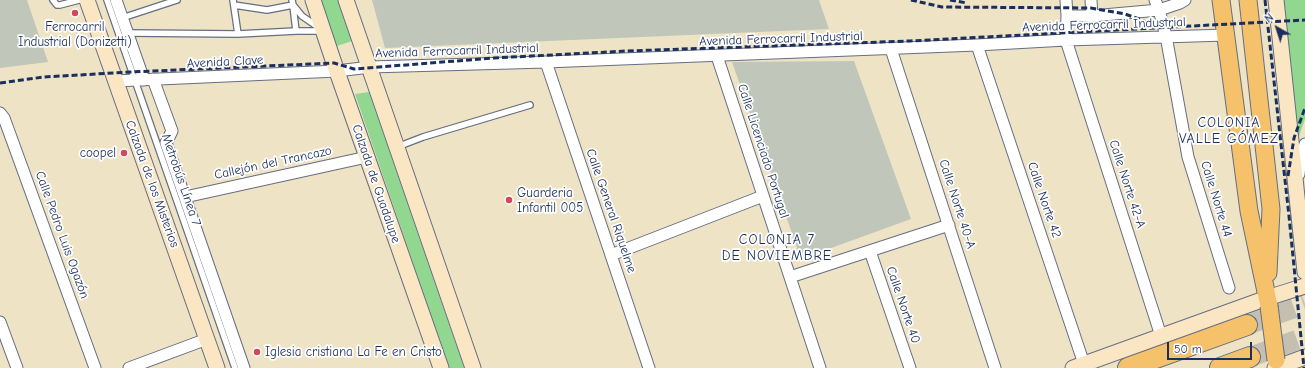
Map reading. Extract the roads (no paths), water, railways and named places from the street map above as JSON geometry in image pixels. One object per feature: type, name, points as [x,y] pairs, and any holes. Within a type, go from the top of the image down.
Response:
[{"type":"highway","points":[[1128,368],[1247,325]]},
{"type":"highway","points":[[1220,368],[1250,357]]},
{"type":"main road","name":"Calzada de los Misterios","points":[[87,0],[217,368]]},
{"type":"main road","name":"Calzada de Guadalupe","points":[[313,0],[441,368]]},
{"type":"main road","points":[[346,0],[473,368]]},
{"type":"main road","points":[[1221,0],[1249,211],[1268,302],[1276,366],[1305,357]]},
{"type":"main road","points":[[1248,0],[1271,209],[1268,302]]},
{"type":"main road","points":[[1276,0],[1305,272]]},
{"type":"main road","points":[[1078,366],[1161,336],[1268,302],[1305,286]]},
{"type":"street","name":"Calzada de los Misterios","points":[[116,0],[144,80],[172,131],[166,143],[244,368]]},
{"type":"street","points":[[1066,0],[1068,16],[1066,40]]},
{"type":"street","points":[[1091,0],[1092,16]]},
{"type":"street","name":"Avenida Ferrocarril Industrial","points":[[1068,16],[1092,16],[1157,5],[1180,3],[1185,0]]},
{"type":"street","name":"Calle Norte 44","points":[[1157,5],[1166,36],[1188,157],[1229,288]]},
{"type":"street","name":"Avenida Ferrocarril Industrial","points":[[337,71],[370,67],[717,56],[1066,40],[1226,35]]},
{"type":"street","name":"Calle Norte 42-A","points":[[1066,40],[1161,336]]},
{"type":"street","name":"Calle Norte 42","points":[[977,45],[1078,366]]},
{"type":"street","name":"Calle Norte 40-A","points":[[891,49],[995,368]]},
{"type":"street","name":"Calle Licenciado Portugal","points":[[717,56],[820,368]]},
{"type":"street","name":"Calle General Riquelme","points":[[546,62],[649,368]]},
{"type":"street","name":"Avenida Clave","points":[[116,81],[337,71]]},
{"type":"street","name":"Calle Pedro Luis Ogazón","points":[[0,113],[4,118],[95,368]]},
{"type":"street","points":[[1297,191],[1301,158],[1305,144]]},
{"type":"street","name":"Callejón del Trancazo","points":[[185,197],[367,157]]},
{"type":"street","points":[[611,255],[763,196]]},
{"type":"street","points":[[790,277],[948,225]]},
{"type":"street","name":"Calle Norte 40","points":[[870,251],[910,368]]},
{"type":"street","points":[[0,322],[17,368]]},
{"type":"street","points":[[129,368],[207,339]]},
{"type":"lane","points":[[53,0],[57,5],[60,5],[79,0]]},
{"type":"lane","name":"Metrobús Línea 7","points":[[107,0],[144,80],[235,368]]},
{"type":"lane","points":[[122,18],[177,0]]},
{"type":"lane","points":[[238,34],[234,2],[266,10],[292,3]]},
{"type":"lane","points":[[292,3],[302,16],[324,32]]},
{"type":"lane","points":[[292,3],[296,30]]},
{"type":"lane","points":[[128,33],[238,34],[296,30],[324,32]]},
{"type":"lane","points":[[397,147],[423,137],[530,105]]},
{"type":"tunnel","points":[[1247,325],[1305,304]]},
{"type":"tunnel","points":[[1250,357],[1305,337]]},
{"type":"railway","points":[[911,0],[942,7],[1091,8],[1125,14],[1142,20],[1155,28]]},
{"type":"railway","points":[[950,0],[967,3]]},
{"type":"railway","points":[[1265,0],[1304,368]]},
{"type":"railway","points":[[0,83],[44,77],[131,72],[334,63],[354,69],[494,58],[627,51],[910,41],[1305,20]]},
{"type":"railway","points":[[1288,176],[1294,138],[1305,108]]},
{"type":"place","name":"Ferrocarril Industrial (Donizetti)","points":[[75,13]]},
{"type":"place","name":"coopel","points":[[124,153]]},
{"type":"place","name":"Guarderia Infantil 005","points":[[509,200]]},
{"type":"place","name":"Iglesia cristiana La Fe en Cristo","points":[[257,352]]},
{"type":"district","name":"COLONIA VALLE GÓMEZ","points":[[1229,132]]},
{"type":"district","name":"COLONIA 7 DE NOVIEMBRE","points":[[777,248]]}]
